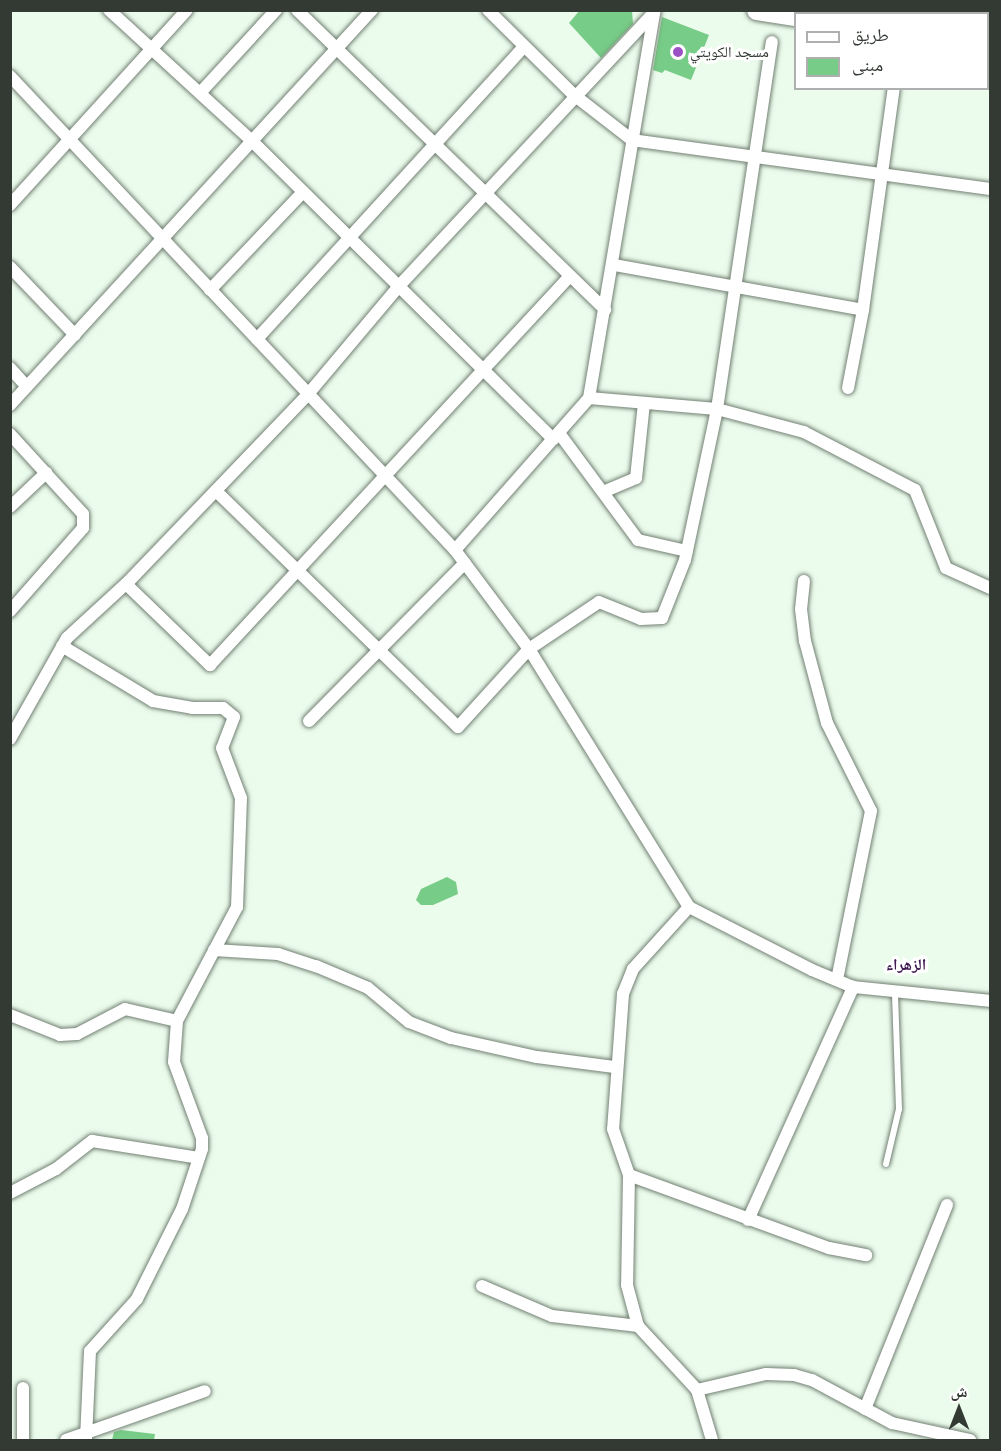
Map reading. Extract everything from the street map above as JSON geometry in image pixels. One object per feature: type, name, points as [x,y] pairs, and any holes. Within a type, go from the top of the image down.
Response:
[{"type":"highway","points":[[941,10],[958,12]]},
{"type":"main road","points":[[757,10],[794,16]]},
{"type":"street","points":[[109,10],[252,141],[484,370],[556,436],[603,492],[638,540],[687,551]]},
{"type":"street","points":[[10,205],[187,10]]},
{"type":"street","points":[[200,93],[276,10]]},
{"type":"street","points":[[297,10],[605,310]]},
{"type":"street","points":[[10,405],[372,10]]},
{"type":"street","points":[[488,10],[574,94],[632,140],[884,172],[990,189]]},
{"type":"street","points":[[10,739],[62,646],[126,584],[309,393],[399,286],[487,194],[574,94],[654,12]]},
{"type":"street","points":[[455,550],[589,398],[614,264],[654,12]]},
{"type":"street","points":[[216,491],[458,727],[529,649],[599,602],[641,619],[662,618],[687,551],[717,409],[757,155],[772,42]]},
{"type":"street","points":[[257,339],[436,146],[524,47]]},
{"type":"street","points":[[10,76],[162,240],[389,474],[455,550],[529,649],[689,907],[853,987],[990,1000]]},
{"type":"street","points":[[848,388],[863,310],[894,90]]},
{"type":"street","points":[[210,290],[303,192]]},
{"type":"street","points":[[614,264],[863,310]]},
{"type":"street","points":[[10,267],[75,335]]},
{"type":"street","points":[[126,584],[210,666],[570,276]]},
{"type":"street","points":[[10,368],[27,387]]},
{"type":"street","points":[[589,398],[717,409],[804,432],[915,490],[946,568],[990,588]]},
{"type":"street","points":[[603,492],[636,478],[644,403]]},
{"type":"street","points":[[10,434],[83,514],[83,528],[10,611]]},
{"type":"street","points":[[10,507],[46,473]]},
{"type":"street","points":[[309,721],[465,563]]},
{"type":"street","points":[[804,581],[801,609],[805,641],[827,723],[871,810],[837,980]]},
{"type":"street","points":[[62,646],[153,700],[192,708],[223,708],[234,717],[222,748],[241,798],[237,908],[177,1021],[174,1062],[202,1138],[199,1158],[182,1209],[137,1299],[90,1351],[90,1407],[85,1437]]},
{"type":"street","points":[[689,907],[633,969],[623,994],[614,1067],[613,1129],[629,1175],[627,1285],[638,1326],[698,1390],[712,1440]]},
{"type":"street","points":[[214,950],[278,954],[316,966],[369,988],[409,1022],[451,1038],[537,1057],[614,1067]]},
{"type":"street","points":[[748,1220],[853,987]]},
{"type":"street","points":[[10,1014],[60,1035],[77,1034],[125,1009],[177,1021]]},
{"type":"street","points":[[10,1193],[56,1169],[92,1142],[199,1158]]},
{"type":"street","points":[[629,1175],[830,1248],[866,1255]]},
{"type":"street","points":[[865,1409],[947,1205]]},
{"type":"street","points":[[482,1286],[552,1316],[638,1326]]},
{"type":"street","points":[[698,1390],[766,1374],[794,1376],[812,1380],[892,1423],[970,1440]]},
{"type":"street","points":[[23,1388],[23,1440]]},
{"type":"street","points":[[66,1440],[85,1437],[205,1391]]},
{"type":"lane","points":[[886,1164],[899,1108],[895,991]]},
{"type":"building","points":[[580,10],[632,10],[633,24],[601,58],[569,23]]},
{"type":"building","name":"مسجد الكويتي","points":[[662,17],[709,35],[691,80],[665,70],[662,73],[653,70]]},
{"type":"building","points":[[447,877],[456,882],[458,894],[433,905],[421,905],[416,900],[421,889]]},
{"type":"building","points":[[121,1430],[155,1434],[154,1440],[112,1440],[114,1432]]},
{"type":"place","name":"مسجد الكويتي","points":[[678,52]]},
{"type":"district","name":"الزهراء","points":[[906,964]]}]
